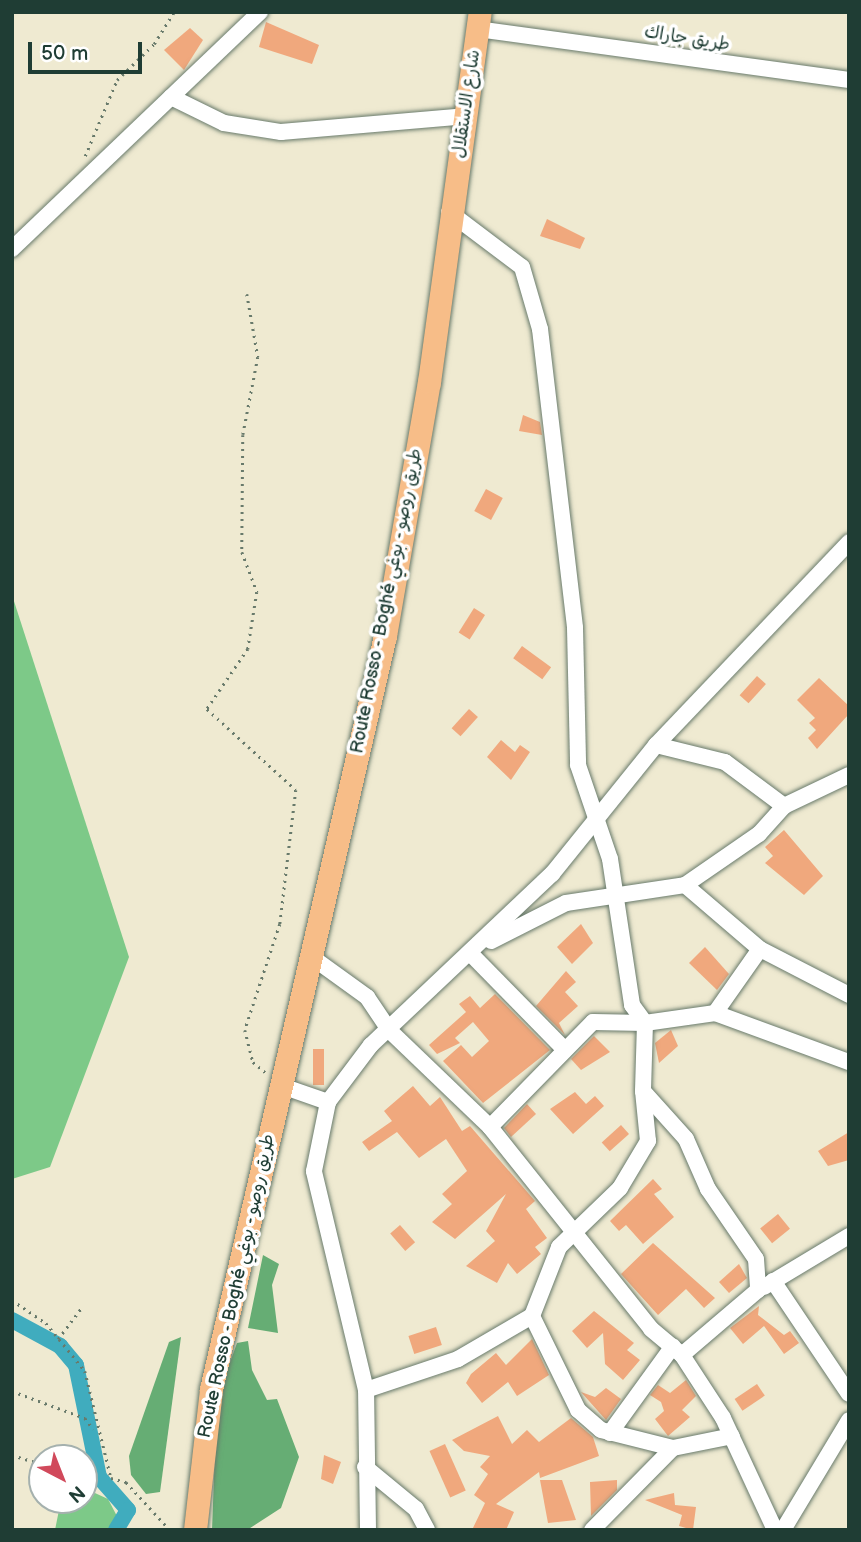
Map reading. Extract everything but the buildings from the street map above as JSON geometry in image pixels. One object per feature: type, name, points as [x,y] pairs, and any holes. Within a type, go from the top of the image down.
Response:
[{"type":"highway","name":"شارع الاستقلال","points":[[451,203],[467,116],[479,21]]},
{"type":"highway","name":"Route Rosso - Boghé طريق روصو - بوغي","points":[[195,1530],[211,1389],[313,958],[385,636],[429,382],[451,203]]},
{"type":"street","points":[[12,249],[260,12]]},
{"type":"street","name":"طريق جاراك","points":[[479,21],[849,80]]},
{"type":"street","points":[[171,96],[223,123],[281,132],[467,116]]},
{"type":"street","points":[[366,1390],[458,1359],[531,1316],[559,1247],[620,1188],[648,1141],[643,1091],[645,1023],[632,1006],[615,900],[596,819],[578,765],[575,628],[540,328],[522,267],[451,203]]},
{"type":"street","points":[[368,1530],[366,1390],[314,1171],[328,1102],[389,1030],[475,951],[596,819],[656,745],[849,542]]},
{"type":"street","points":[[656,745],[725,762],[784,806]]},
{"type":"street","points":[[475,951],[566,903],[615,900],[685,885],[760,834],[784,806],[849,775]]},
{"type":"street","points":[[685,885],[760,949],[849,995]]},
{"type":"street","points":[[715,1013],[760,949]]},
{"type":"street","points":[[475,951],[565,1050]]},
{"type":"street","points":[[313,958],[367,997],[389,1030],[490,1127],[651,1329],[678,1350],[732,1436],[775,1530]]},
{"type":"street","points":[[490,1127],[593,1022],[645,1023],[715,1013],[849,1062]]},
{"type":"street","points":[[282,1086],[328,1102]]},
{"type":"street","points":[[643,1091],[686,1139],[708,1189],[756,1259],[758,1290]]},
{"type":"street","points":[[610,1433],[678,1350],[758,1290],[848,1240]]},
{"type":"street","points":[[773,1281],[849,1394]]},
{"type":"street","points":[[531,1316],[578,1410],[610,1433],[673,1448],[732,1436]]},
{"type":"street","points":[[783,1530],[849,1420]]},
{"type":"street","points":[[592,1530],[673,1448]]},
{"type":"street","points":[[365,1467],[415,1509],[427,1530]]},
{"type":"path","points":[[73,190],[117,80],[155,44],[174,12]]},
{"type":"path","points":[[247,294],[258,358],[243,435],[242,552],[257,592],[248,649],[207,709],[296,790],[280,924],[245,1030],[253,1062],[282,1086]]},
{"type":"path","points":[[12,1300],[58,1339],[85,1371],[95,1430],[111,1478],[126,1482],[170,1530]]},
{"type":"path","points":[[58,1339],[81,1308]]},
{"type":"path","points":[[12,1391],[95,1430]]},
{"type":"green space","points":[[12,595],[129,957],[50,1167],[12,1179]]},
{"type":"green space","points":[[263,1255],[279,1264],[272,1285],[278,1333],[248,1328]]},
{"type":"green space","points":[[181,1337],[160,1492],[146,1494],[131,1475],[129,1456],[169,1342]]},
{"type":"green space","points":[[248,1341],[252,1370],[267,1400],[277,1399],[299,1457],[281,1508],[247,1530],[212,1530],[217,1398],[237,1343]]},
{"type":"green space","points":[[98,1494],[108,1499],[119,1520],[106,1530],[55,1530],[58,1514],[98,1514]]},
{"type":"waterway","points":[[12,1320],[60,1346],[76,1365],[99,1477],[128,1510],[116,1530]]}]
